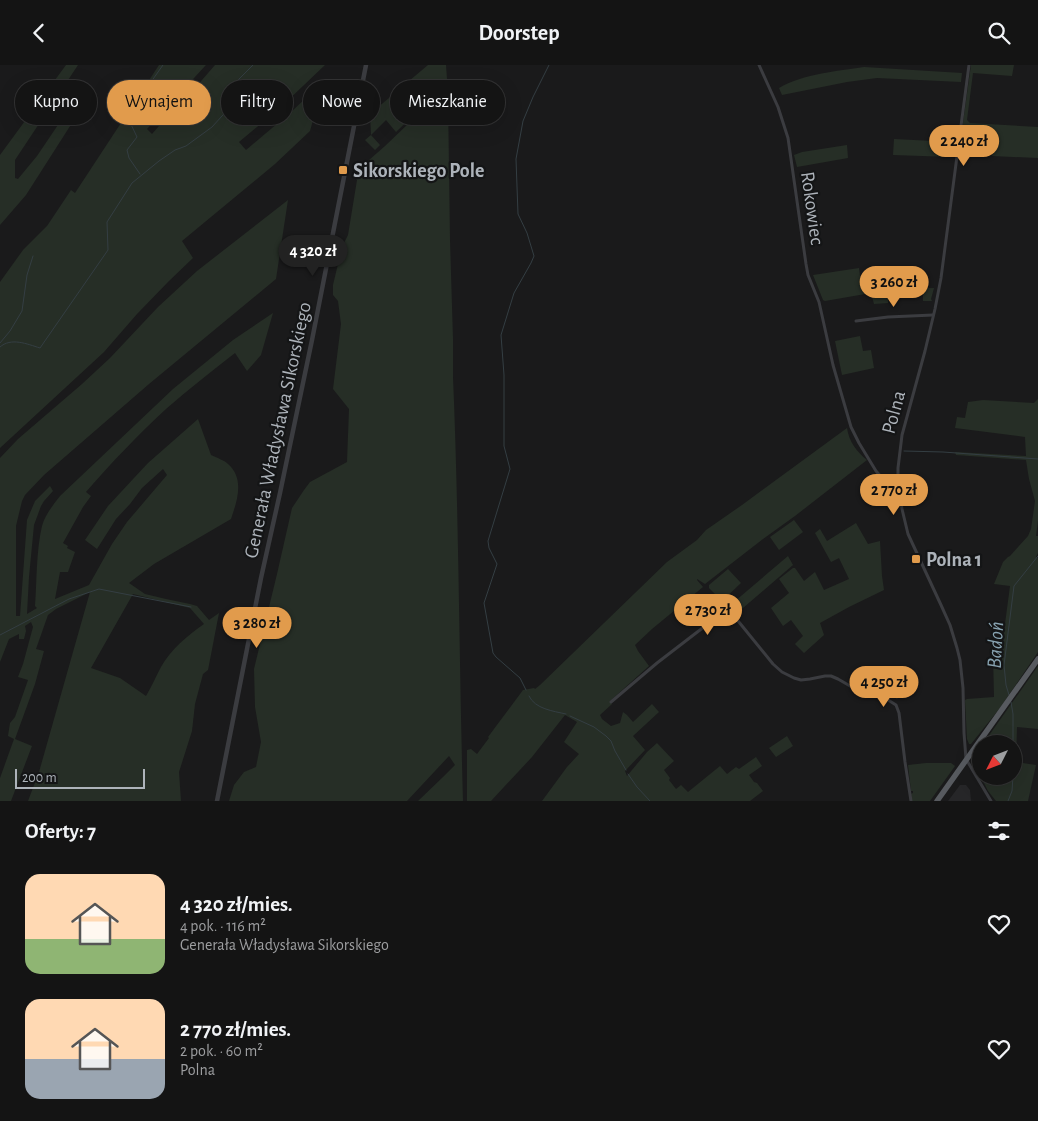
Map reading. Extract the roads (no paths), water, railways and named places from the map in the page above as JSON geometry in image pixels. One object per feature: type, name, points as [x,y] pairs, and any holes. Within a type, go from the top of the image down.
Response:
[{"type":"main road","points":[[936,801],[1038,659]]},
{"type":"street","name":"Generała Władysława Sikorskiego","points":[[217,801],[261,578],[312,340],[366,65]]},
{"type":"street","name":"Rokowiec","points":[[759,65],[778,107],[788,138],[808,275],[819,302],[833,365],[849,422],[876,471],[889,484],[898,485]]},
{"type":"street","name":"Polna","points":[[966,759],[963,688],[958,654],[950,625],[908,535],[898,485],[898,463],[902,435],[933,315],[945,250],[969,65]]},
{"type":"street","points":[[856,321],[888,317],[933,315]]},
{"type":"street","points":[[611,702],[675,649],[722,613],[729,611],[773,664],[782,672],[801,680],[825,675],[838,679],[857,690],[885,698],[896,705],[900,713],[911,801]]},
{"type":"street","points":[[966,759],[991,801]]},
{"type":"street","points":[[985,793],[986,801]]},
{"type":"waterway","points":[[140,174],[129,158],[127,150],[137,137],[127,116],[163,65]]},
{"type":"waterway","points":[[0,347],[9,342],[14,342],[40,348],[108,250],[107,222],[132,183],[159,161],[175,150],[186,146],[212,127],[232,105],[227,91],[253,65]]},
{"type":"waterway","points":[[526,690],[520,678],[493,653],[484,603],[497,564],[489,548],[488,541],[510,469],[504,446],[504,375],[501,335],[514,293],[534,256],[527,233],[518,214],[516,159],[523,121],[549,65]]},
{"type":"waterway","points":[[0,343],[22,311],[27,275],[33,256]]},
{"type":"waterway","points":[[904,451],[1038,459]]},
{"type":"waterway","name":"Badoń","points":[[1009,695],[1004,665],[1014,586],[1038,556]]},
{"type":"waterway","points":[[0,635],[69,599],[99,589],[191,607]]},
{"type":"waterway","points":[[529,696],[540,707],[566,714]]},
{"type":"waterway","name":"Badoń","points":[[1011,702],[1013,735]]},
{"type":"waterway","points":[[570,716],[594,727],[606,736],[611,741],[626,770]]},
{"type":"waterway","points":[[628,774],[650,801]]},
{"type":"waterway","name":"Badoń","points":[[1008,801],[1012,785]]},
{"type":"place","name":"Sikorskiego Pole","points":[[343,170]]},
{"type":"place","name":"Polna 1","points":[[916,559]]}]
